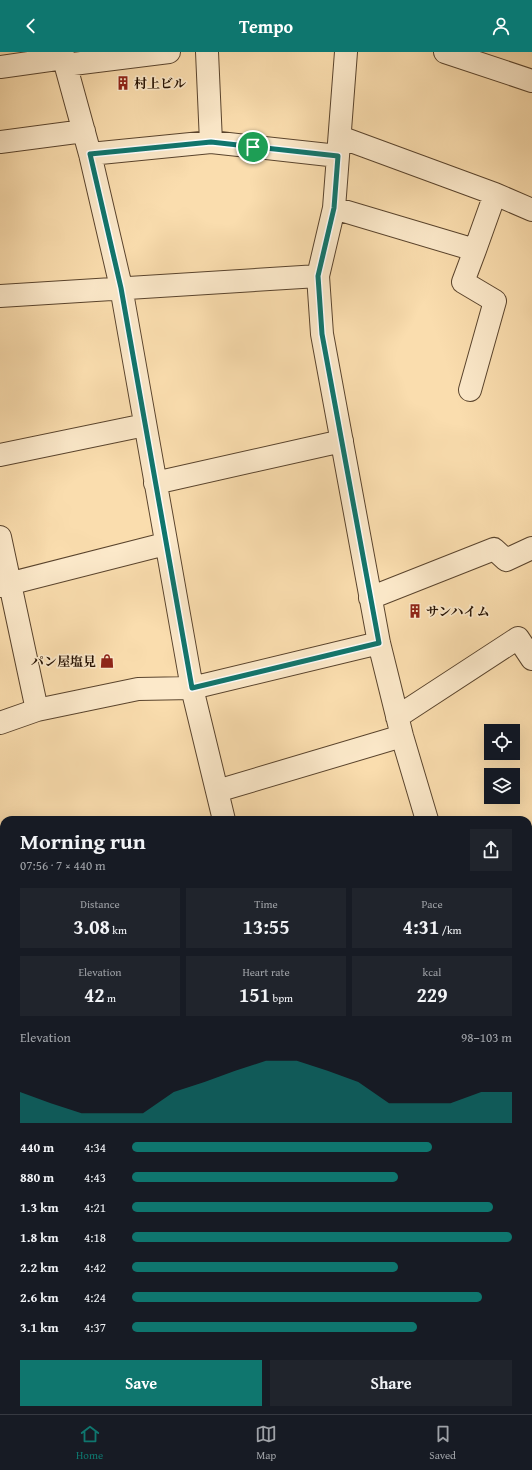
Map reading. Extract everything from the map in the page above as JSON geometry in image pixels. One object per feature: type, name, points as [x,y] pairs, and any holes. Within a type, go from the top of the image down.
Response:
[{"type":"street","points":[[0,67],[64,58],[169,52]]},
{"type":"street","points":[[207,52],[211,142]]},
{"type":"street","points":[[346,52],[334,208],[318,276],[322,334],[379,643],[400,726],[426,816]]},
{"type":"street","points":[[445,52],[532,81]]},
{"type":"street","points":[[64,58],[90,154],[121,288],[165,544],[192,688],[223,816]]},
{"type":"street","points":[[0,142],[84,131]]},
{"type":"street","points":[[90,154],[211,142],[339,146],[495,194],[532,210]]},
{"type":"street","points":[[470,390],[495,301],[463,282],[495,194]]},
{"type":"street","points":[[334,208],[475,250]]},
{"type":"street","points":[[0,296],[318,276]]},
{"type":"street","points":[[0,455],[145,424]]},
{"type":"street","points":[[155,483],[342,441]]},
{"type":"street","points":[[0,537],[5,585],[37,710]]},
{"type":"street","points":[[5,585],[165,544]]},
{"type":"street","points":[[370,598],[494,549],[506,560],[532,548]]},
{"type":"street","points":[[217,791],[400,726],[518,638],[530,652]]},
{"type":"street","points":[[0,724],[37,710],[138,689],[192,688],[379,643]]},
{"type":"place","name":"村上ビル","points":[[123,83]]},
{"type":"place","name":"サンハイム","points":[[415,611]]},
{"type":"place","name":"パン屋塩見","points":[[107,661]]},
{"type":"route","points":[[211,142],[253,147],[338,156],[334,208],[318,276],[322,334],[379,643],[192,688],[165,544],[121,288],[90,154],[211,142]]}]
